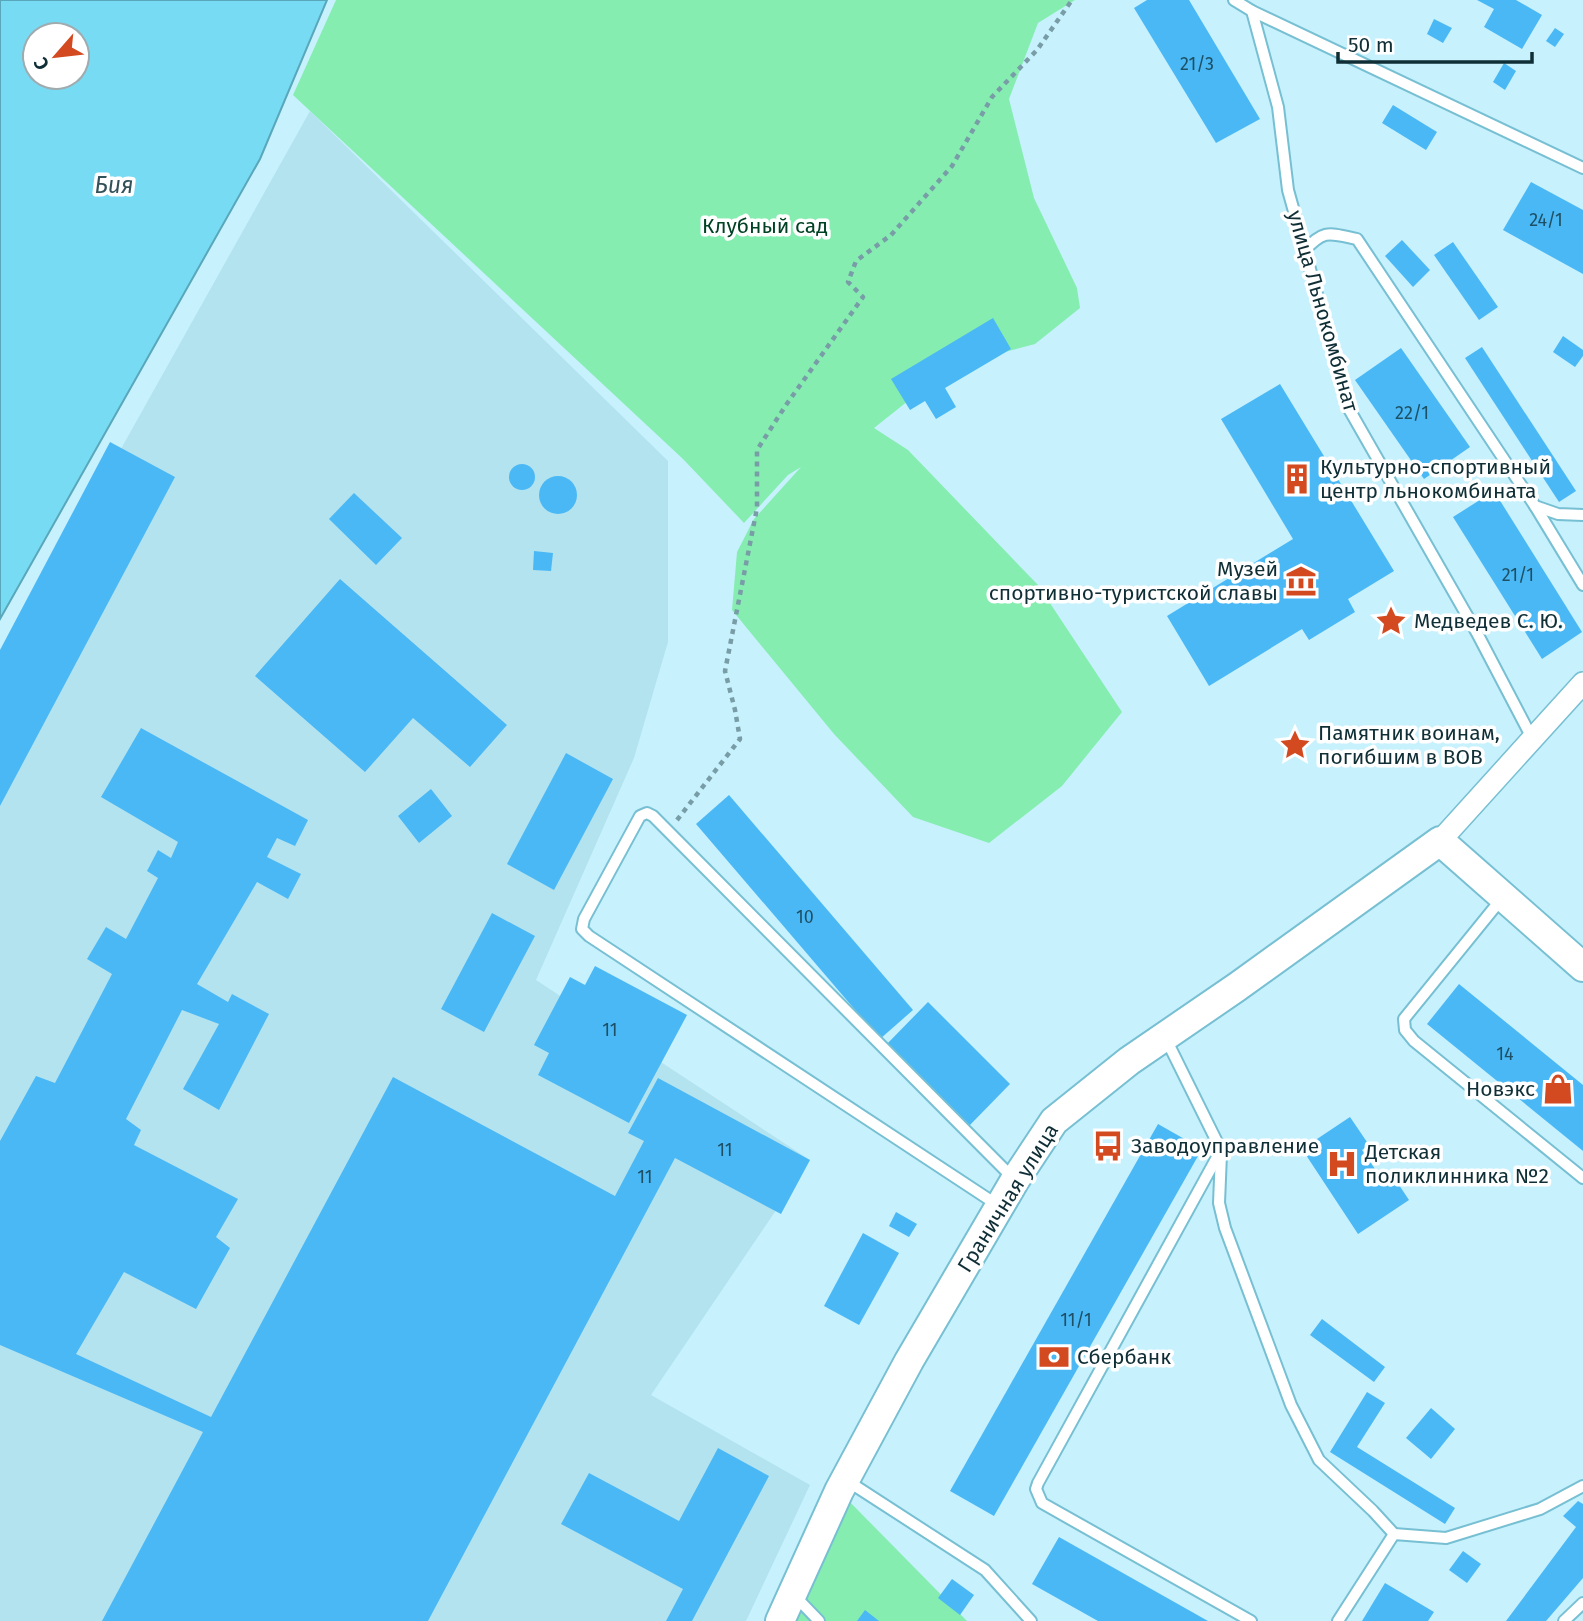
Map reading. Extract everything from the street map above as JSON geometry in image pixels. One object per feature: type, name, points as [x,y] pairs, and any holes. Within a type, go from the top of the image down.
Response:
[{"type":"street","points":[[1583,683],[1440,841],[1583,967]]},
{"type":"street","name":"Граничная улица","points":[[780,1621],[845,1479],[909,1361],[1015,1180],[1055,1121],[1129,1061],[1440,841]]},
{"type":"lane","points":[[1234,0],[1252,11],[1583,168]]},
{"type":"lane","name":"улица Льнокомбинат","points":[[1252,11],[1278,107],[1288,190],[1349,409],[1477,633],[1532,738]]},
{"type":"lane","points":[[1304,251],[1317,237],[1333,233],[1357,239],[1535,506],[1583,585]]},
{"type":"lane","points":[[1535,506],[1558,514],[1583,515]]},
{"type":"lane","points":[[999,1207],[589,936],[583,929],[584,919],[640,816],[647,813],[653,816],[1015,1180]]},
{"type":"lane","points":[[1503,897],[1404,1019],[1405,1031],[1583,1178]]},
{"type":"lane","points":[[1165,1036],[1221,1150],[1219,1203],[1225,1228],[1291,1405],[1319,1460],[1394,1534],[1446,1538],[1540,1509],[1583,1486]]},
{"type":"lane","points":[[1221,1150],[1036,1489],[1042,1503],[1251,1621]]},
{"type":"lane","points":[[845,1479],[985,1570],[1031,1621]]},
{"type":"lane","points":[[1338,1621],[1394,1534]]},
{"type":"lane","points":[[792,1593],[819,1621]]},
{"type":"lane","points":[[1564,1621],[1583,1603]]},
{"type":"path","points":[[668,831],[740,739],[725,671],[757,508],[757,450],[863,297],[848,282],[856,261],[891,235],[952,166],[992,97],[1037,50],[1072,0]]},
{"type":"shaded area","points":[[310,111],[668,461],[668,642],[634,758],[536,980],[810,1160],[651,1395],[810,1485],[746,1621],[0,1621],[0,665]]},
{"type":"green space","name":"Клубный сад","points":[[336,0],[1075,0],[1038,23],[1009,99],[1034,198],[1077,288],[1080,308],[1035,344],[952,366],[874,428],[908,450],[1038,585],[1122,712],[1062,786],[989,843],[913,817],[834,734],[732,610],[737,552],[754,519],[801,467],[788,475],[744,523],[683,459],[293,95]]},
{"type":"green space","points":[[839,1491],[967,1621],[780,1621]]},
{"type":"water","name":"Бия","points":[[0,0],[327,0],[260,159],[0,619]]},
{"type":"building","points":[[1147,0],[1189,0],[1260,119],[1216,143],[1134,8]]},
{"type":"building","points":[[1477,0],[1516,0],[1542,15],[1522,49],[1484,27],[1494,9]]},
{"type":"building","points":[[1434,19],[1452,28],[1443,43],[1427,34]]},
{"type":"building","points":[[1555,28],[1564,34],[1555,47],[1546,41]]},
{"type":"building","points":[[1504,63],[1516,71],[1505,90],[1493,82]]},
{"type":"building","points":[[1393,105],[1437,132],[1426,150],[1382,123]]},
{"type":"building","points":[[1531,182],[1583,210],[1583,274],[1503,230]]},
{"type":"building","points":[[1402,240],[1430,270],[1413,287],[1385,256]]},
{"type":"building","points":[[1453,242],[1498,307],[1479,320],[1434,255]]},
{"type":"building","points":[[993,318],[1011,349],[945,388],[956,407],[936,419],[925,401],[910,410],[891,379]]},
{"type":"building","points":[[1563,336],[1583,350],[1583,356],[1575,367],[1553,352]]},
{"type":"building","points":[[1482,347],[1576,491],[1559,502],[1465,358]]},
{"type":"building","points":[[1401,348],[1470,447],[1424,479],[1355,380]]},
{"type":"building","name":"Культурно-спортивный центр льнокомбината","points":[[1280,384],[1394,571],[1348,599],[1355,612],[1309,640],[1302,629],[1209,686],[1167,616],[1293,539],[1221,419]]},
{"type":"building","points":[[110,442],[175,477],[0,806],[0,650]]},
{"type":"building","points":[[522,464],[531,468],[535,477],[531,486],[522,490],[513,486],[509,477],[513,468]]},
{"type":"building","points":[[558,476],[571,482],[577,495],[571,508],[558,514],[545,508],[539,495],[545,482]]},
{"type":"building","points":[[1494,491],[1582,632],[1542,659],[1453,517]]},
{"type":"building","points":[[354,493],[402,538],[376,565],[329,519]]},
{"type":"building","points":[[534,551],[553,553],[551,571],[533,570]]},
{"type":"building","points":[[340,579],[507,725],[470,767],[413,718],[365,772],[255,676]]},
{"type":"building","points":[[141,728],[308,820],[295,846],[277,838],[267,857],[301,874],[288,899],[257,882],[197,984],[228,1002],[232,994],[269,1014],[219,1110],[183,1089],[219,1024],[182,1010],[126,1119],[141,1130],[134,1145],[238,1199],[216,1237],[230,1248],[196,1309],[124,1272],[76,1354],[211,1417],[393,1077],[615,1196],[644,1141],[628,1133],[658,1078],[810,1160],[781,1214],[675,1158],[428,1621],[102,1621],[203,1432],[0,1345],[0,1141],[36,1076],[55,1083],[112,974],[87,959],[106,927],[126,939],[158,878],[147,871],[158,850],[171,858],[178,842],[101,797]]},
{"type":"building","points":[[566,753],[613,779],[554,890],[507,864]]},
{"type":"building","points":[[431,789],[452,816],[419,843],[398,816]]},
{"type":"building","points":[[729,795],[913,1010],[880,1039],[696,824]]},
{"type":"building","points":[[492,913],[535,936],[484,1032],[441,1009]]},
{"type":"building","points":[[595,966],[687,1015],[629,1123],[538,1075],[549,1053],[534,1045],[570,977],[585,985]]},
{"type":"building","points":[[1459,984],[1583,1085],[1583,1151],[1427,1024]]},
{"type":"building","points":[[928,1002],[1010,1084],[968,1127],[886,1045]]},
{"type":"building","name":"Детская поликлинника №2","points":[[1350,1117],[1369,1145],[1362,1150],[1386,1185],[1395,1179],[1409,1200],[1358,1234],[1302,1149]]},
{"type":"building","points":[[1158,1124],[1202,1149],[994,1516],[950,1491]]},
{"type":"building","points":[[896,1212],[917,1224],[909,1237],[889,1226]]},
{"type":"building","points":[[863,1233],[899,1253],[859,1325],[824,1306]]},
{"type":"building","points":[[1322,1319],[1385,1367],[1374,1382],[1310,1335]]},
{"type":"building","points":[[1367,1392],[1385,1403],[1357,1447],[1455,1508],[1445,1524],[1330,1452]]},
{"type":"building","points":[[1431,1408],[1455,1429],[1431,1459],[1406,1438]]},
{"type":"building","points":[[718,1448],[769,1476],[692,1621],[666,1621],[683,1589],[561,1524],[589,1473],[679,1521]]},
{"type":"building","points":[[1578,1501],[1583,1504],[1583,1578],[1546,1621],[1506,1621],[1576,1527],[1563,1516]]},
{"type":"building","points":[[1059,1537],[1208,1621],[1098,1621],[1032,1584]]},
{"type":"building","points":[[1463,1551],[1481,1564],[1467,1583],[1449,1570]]},
{"type":"building","points":[[952,1579],[974,1595],[960,1615],[938,1598]]},
{"type":"building","points":[[1385,1583],[1434,1612],[1428,1621],[1362,1621]]},
{"type":"building","points":[[865,1610],[879,1621],[857,1621]]},
{"type":"place","name":"Культурно-спортивный центр льнокомбината","points":[[1297,479]]},
{"type":"place","name":"Музей спортивно-туристской славы","points":[[1301,581]]},
{"type":"place","name":"Медведев С. Ю.","points":[[1391,621]]},
{"type":"place","name":"Памятник воинам, погибшим в ВОВ","points":[[1295,745]]},
{"type":"place","name":"Новэкс","points":[[1558,1089]]},
{"type":"place","name":"Заводоуправление","points":[[1108,1146]]},
{"type":"place","name":"Детская поликлинника №2","points":[[1342,1164]]},
{"type":"place","name":"Сбербанк","points":[[1054,1357]]}]
